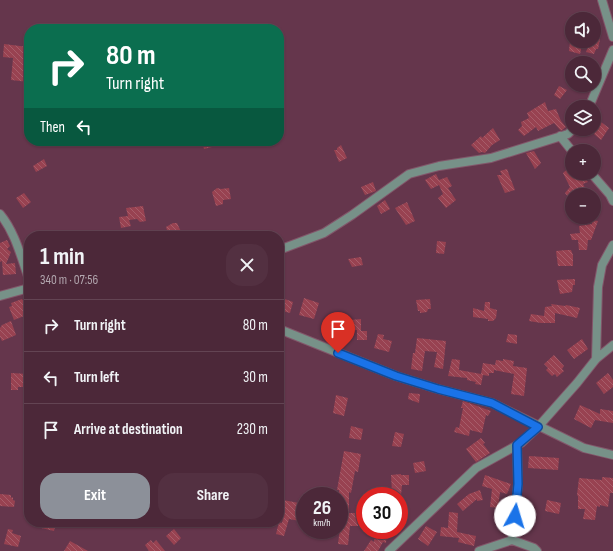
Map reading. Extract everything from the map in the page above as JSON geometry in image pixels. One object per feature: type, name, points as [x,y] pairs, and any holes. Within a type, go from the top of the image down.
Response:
[{"type":"street","points":[[602,0],[613,37]]},
{"type":"street","points":[[592,100],[613,50]]},
{"type":"street","points":[[284,248],[324,233],[409,174],[439,166],[491,158],[565,135]]},
{"type":"street","points":[[560,136],[566,144]]},
{"type":"street","points":[[597,180],[610,195],[613,201]]},
{"type":"street","points":[[0,214],[5,220],[16,241],[24,264]]},
{"type":"street","points":[[596,359],[598,287],[602,265],[613,245]]},
{"type":"street","points":[[0,296],[24,289]]},
{"type":"street","points":[[284,331],[396,376],[492,403],[538,427],[584,448],[613,455]]},
{"type":"street","points":[[388,551],[476,468],[517,445],[538,427],[596,359],[613,344]]},
{"type":"street","points":[[512,540],[518,484],[517,445]]},
{"type":"street","points":[[479,551],[512,540],[534,548],[537,551]]},
{"type":"building","points":[[4,44],[24,46],[24,81],[11,80],[13,58],[3,57]]},
{"type":"building","points":[[569,48],[581,48],[580,54],[569,51]]},
{"type":"building","points":[[587,48],[598,48],[596,49],[594,54],[586,52]]},
{"type":"building","points":[[559,86],[565,89],[565,92],[560,99],[554,95]]},
{"type":"building","points":[[545,102],[548,111],[556,109],[565,128],[561,131],[554,123],[538,131],[536,127],[524,136],[518,130],[522,126],[521,122],[529,118],[527,113]]},
{"type":"building","points":[[601,122],[609,128],[601,140],[596,136],[601,136]]},
{"type":"building","points":[[493,128],[500,140],[492,145],[485,153],[479,153],[471,145]]},
{"type":"building","points":[[341,145],[347,158],[339,162],[334,150],[337,150],[337,148]]},
{"type":"building","points":[[203,146],[216,146],[204,149]]},
{"type":"building","points":[[534,151],[541,163],[535,169],[526,153]]},
{"type":"building","points":[[44,159],[47,166],[36,172],[33,166]]},
{"type":"building","points":[[507,169],[515,190],[505,193],[497,175],[502,175],[500,171]]},
{"type":"building","points":[[436,174],[439,180],[447,177],[452,186],[448,188],[456,200],[446,208],[438,198],[443,194],[439,185],[431,189],[425,180]]},
{"type":"building","points":[[566,180],[586,180],[588,182],[583,184],[585,188],[569,188]]},
{"type":"building","points":[[373,182],[376,191],[365,195],[361,187]]},
{"type":"building","points":[[217,188],[229,188],[231,199],[223,200],[223,204],[216,206],[212,192]]},
{"type":"building","points":[[24,193],[31,202],[23,208],[16,198]]},
{"type":"building","points":[[385,200],[390,209],[381,214],[377,206]]},
{"type":"building","points":[[407,202],[415,221],[406,225],[395,208]]},
{"type":"building","points":[[143,206],[146,221],[140,222],[137,219],[129,220],[131,226],[121,228],[119,217],[128,216],[126,208]]},
{"type":"building","points":[[173,223],[177,223],[181,231],[167,231],[166,227]]},
{"type":"building","points":[[597,224],[591,240],[588,240],[587,250],[579,250],[578,240],[572,240],[570,234],[580,233],[579,226]]},
{"type":"building","points":[[7,240],[10,246],[7,249],[11,252],[6,264],[15,263],[16,274],[3,275],[2,261],[0,262],[0,243]]},
{"type":"building","points":[[437,241],[446,242],[444,254],[436,253]]},
{"type":"building","points":[[571,250],[573,255],[573,266],[558,266],[556,251]]},
{"type":"building","points":[[361,257],[363,265],[352,267],[348,259]]},
{"type":"building","points":[[575,279],[575,285],[573,285],[572,292],[560,294],[557,280]]},
{"type":"building","points":[[304,298],[319,303],[314,319],[299,315]]},
{"type":"building","points":[[22,299],[24,302],[24,316],[14,320],[9,307],[12,306],[11,303]]},
{"type":"building","points":[[284,299],[293,302],[290,313],[284,311]]},
{"type":"building","points":[[430,299],[431,309],[428,309],[427,312],[420,313],[420,311],[418,311],[416,300]]},
{"type":"building","points":[[485,302],[490,302],[490,308],[497,310],[496,318],[493,321],[473,317],[473,308],[484,311]]},
{"type":"building","points":[[551,304],[580,308],[577,318],[555,313],[555,323],[529,321],[531,314],[544,316],[545,307],[552,306]]},
{"type":"building","points":[[333,315],[341,317],[340,321],[361,319],[361,331],[367,331],[367,340],[357,340],[357,330],[337,332],[336,335],[328,333]]},
{"type":"building","points":[[11,321],[16,335],[2,341],[0,337],[0,328],[2,325]]},
{"type":"building","points":[[378,334],[384,335],[383,339],[392,341],[389,352],[374,348]]},
{"type":"building","points":[[508,334],[517,335],[517,344],[506,342]]},
{"type":"building","points":[[417,338],[446,341],[443,369],[434,367],[437,352],[425,351],[422,371],[411,369]]},
{"type":"building","points":[[582,339],[588,349],[574,359],[567,350]]},
{"type":"building","points":[[554,355],[564,366],[562,369],[564,371],[557,377],[555,374],[552,376],[546,370],[548,368],[544,364]]},
{"type":"building","points":[[452,359],[460,360],[459,370],[481,374],[483,363],[495,365],[496,360],[503,361],[503,359],[514,361],[513,366],[527,368],[524,396],[511,394],[514,374],[494,370],[494,373],[489,373],[489,376],[483,375],[481,385],[467,380],[467,378],[448,376]]},
{"type":"building","points":[[11,373],[24,374],[24,387],[18,387],[18,390],[11,390]]},
{"type":"building","points":[[608,373],[613,380],[613,387],[604,394],[596,383]]},
{"type":"building","points":[[409,393],[420,394],[419,403],[408,399]]},
{"type":"building","points":[[336,395],[348,398],[344,416],[333,413]]},
{"type":"building","points":[[463,401],[491,411],[488,416],[486,415],[482,433],[470,430],[469,436],[454,432],[456,427],[459,428]]},
{"type":"building","points":[[580,405],[600,414],[600,409],[613,411],[613,423],[595,420],[591,428],[574,419]]},
{"type":"building","points":[[351,426],[363,429],[361,440],[349,438]]},
{"type":"building","points":[[395,432],[404,434],[401,447],[392,446]]},
{"type":"building","points":[[481,438],[485,443],[483,444],[490,453],[476,462],[466,449]]},
{"type":"building","points":[[344,451],[361,454],[358,472],[355,471],[351,493],[349,492],[349,513],[356,513],[356,526],[350,526],[348,545],[338,544],[339,539],[348,539],[348,487],[338,487]]},
{"type":"building","points":[[529,456],[559,458],[558,470],[528,468]]},
{"type":"building","points":[[424,461],[426,471],[415,473],[413,463]]},
{"type":"building","points":[[391,475],[409,475],[409,485],[392,487]]},
{"type":"building","points":[[485,475],[511,484],[507,494],[500,492],[498,508],[490,507],[492,489],[482,486]]},
{"type":"building","points":[[602,477],[613,478],[613,493],[610,493],[608,507],[600,505],[600,507],[597,506],[595,520],[583,519],[585,509],[578,509],[577,495],[579,478],[602,480]]},
{"type":"building","points":[[480,490],[483,500],[477,501],[477,499],[463,511],[457,504],[469,494]]},
{"type":"building","points":[[0,494],[11,495],[11,498],[13,497],[13,500],[15,501],[14,507],[0,506]]},
{"type":"building","points":[[284,500],[296,502],[296,520],[289,519],[284,536],[276,534],[278,527],[284,527]]},
{"type":"building","points":[[547,500],[561,503],[559,514],[545,511]]},
{"type":"building","points":[[449,512],[458,513],[457,532],[476,536],[474,546],[458,542],[459,538],[440,536],[441,527],[448,528]]},
{"type":"building","points":[[426,526],[437,532],[428,546],[418,539]]},
{"type":"building","points":[[37,527],[55,527],[54,531]]},
{"type":"building","points":[[8,529],[13,530],[12,533],[21,536],[18,547],[4,544]]},
{"type":"building","points":[[174,529],[181,538],[174,545],[166,536]]},
{"type":"building","points":[[374,539],[386,539],[386,543],[383,542],[378,551],[364,551],[371,540],[374,542]]},
{"type":"building","points":[[151,540],[153,543],[156,540],[165,551],[149,551],[145,545]]},
{"type":"building","points":[[70,541],[88,551],[64,551]]},
{"type":"route","points":[[338,353],[396,376],[492,403],[538,427],[517,445],[518,484],[515,516]]}]
